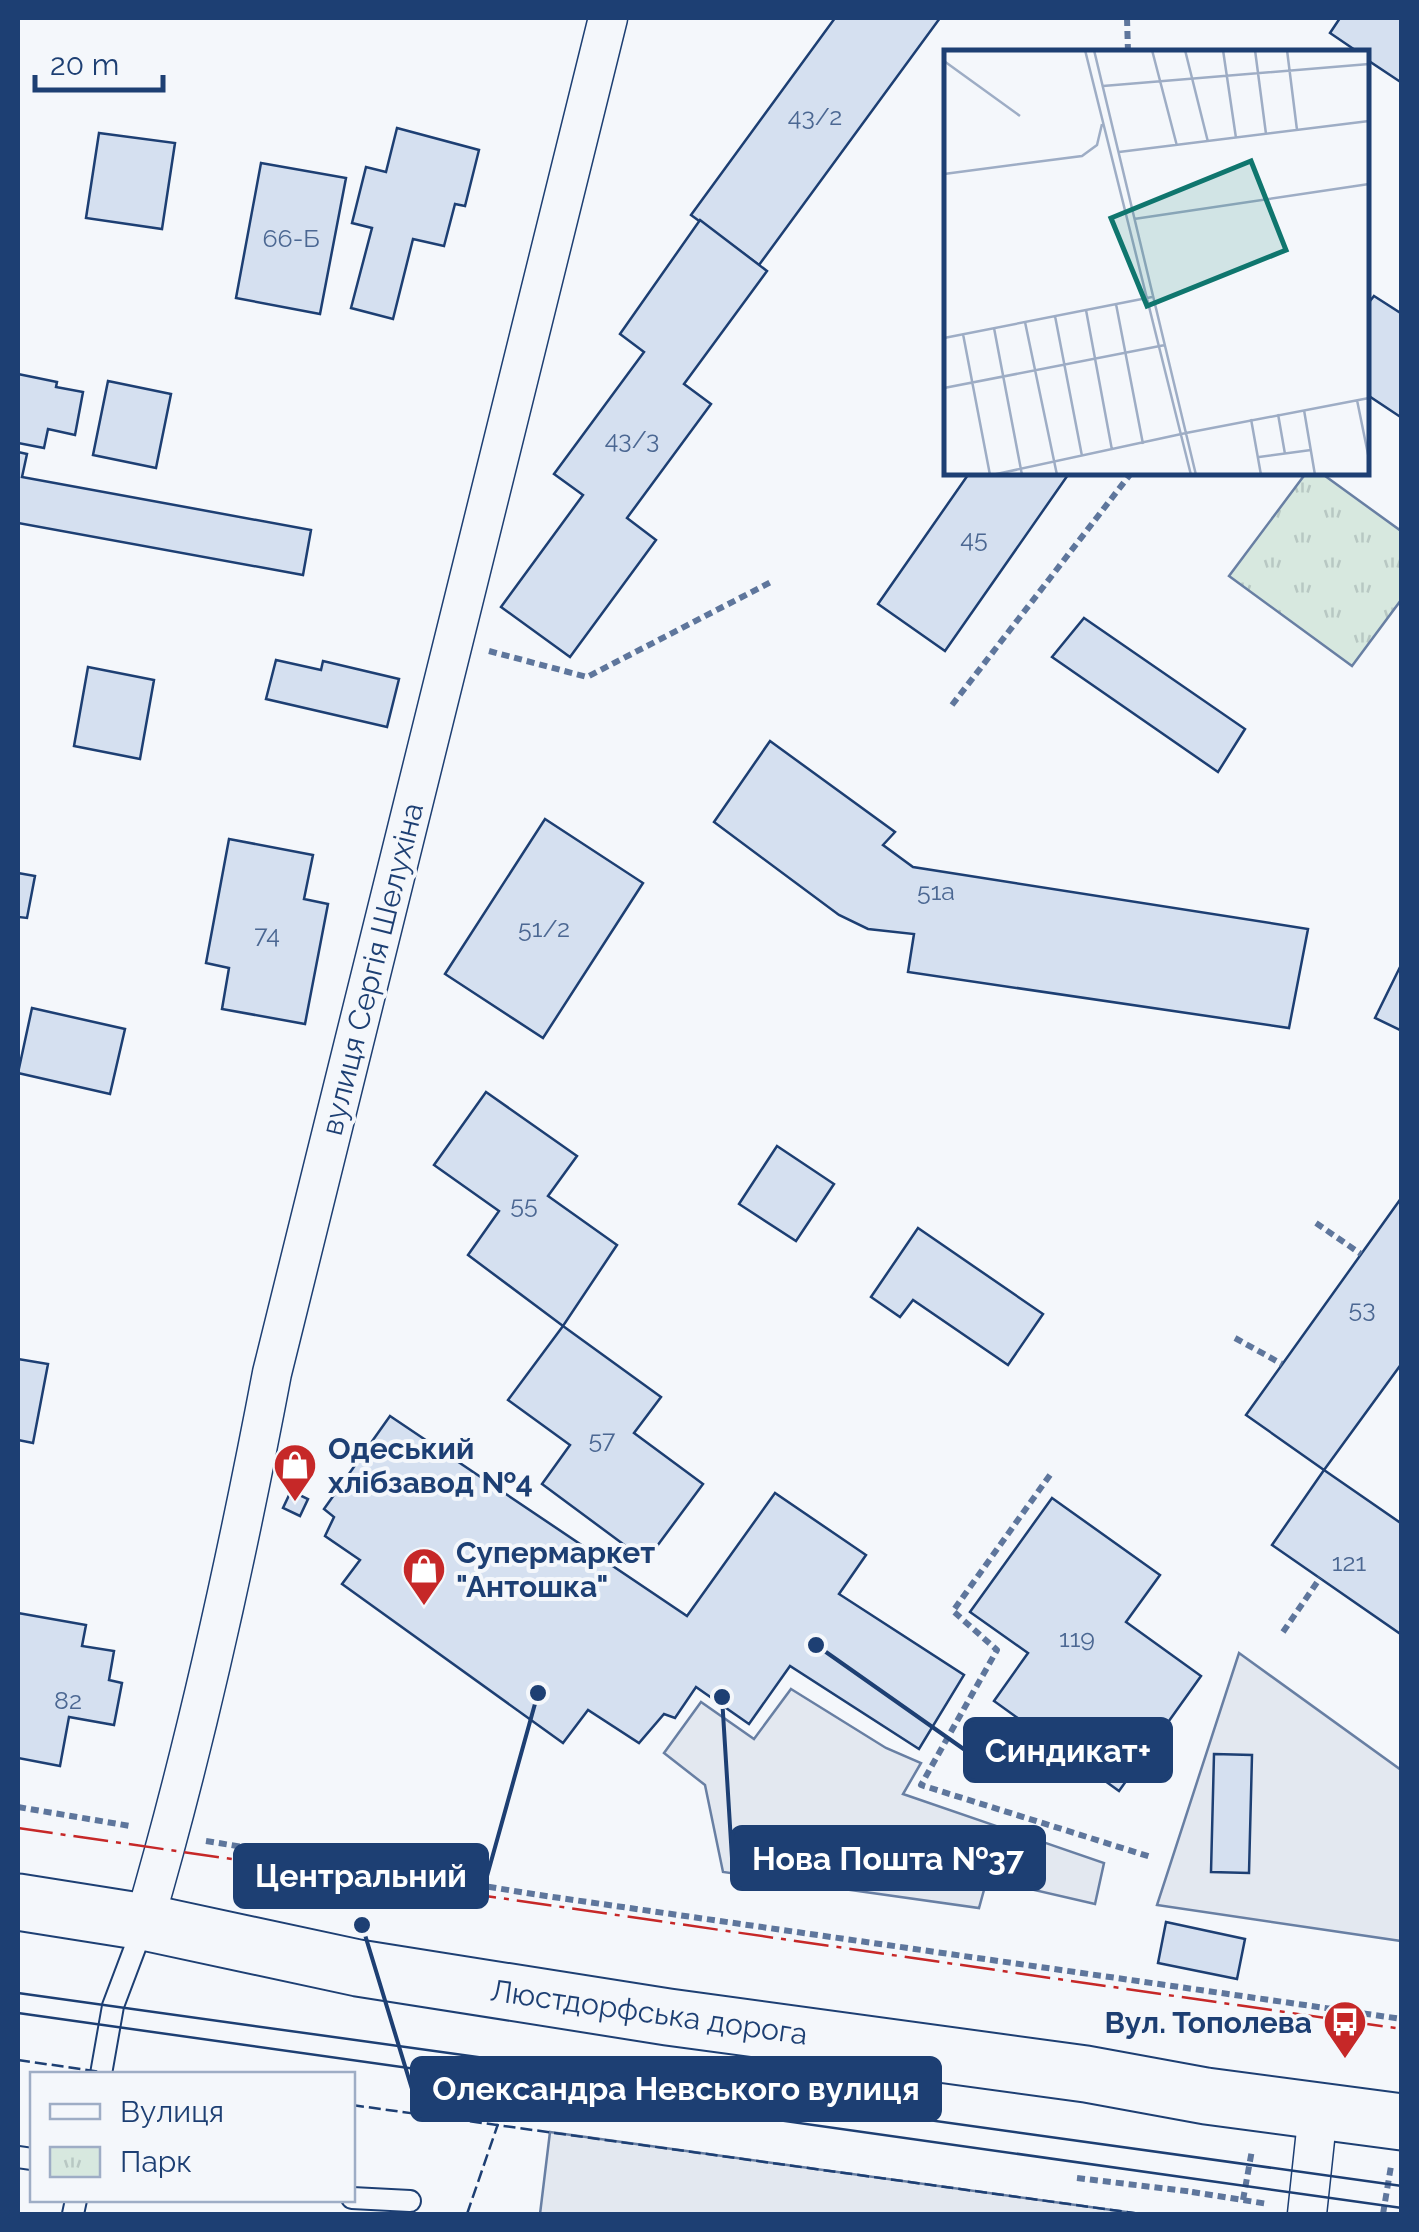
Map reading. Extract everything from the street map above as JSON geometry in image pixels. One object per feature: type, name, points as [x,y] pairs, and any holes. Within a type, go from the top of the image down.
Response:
[{"type":"main road","name":"Люстдорфська дорога","points":[[18,1902],[144,1922],[358,1968],[668,2018],[1086,2074],[1318,2112],[1397,2139]]},
{"type":"street","name":"вулиця Сергія Шелухіна","points":[[144,1922],[170,1834],[236,1561],[272,1372],[608,18]]},
{"type":"street","points":[[1307,2214],[1318,2112]]},
{"type":"lane","points":[[101,2072],[112,2006],[144,1922]]},
{"type":"lane","points":[[355,2198],[410,2202]]},
{"type":"path","points":[[1127,18],[1128,50]]},
{"type":"path","points":[[952,704],[1130,475]]},
{"type":"path","points":[[453,642],[587,676],[771,582]]},
{"type":"path","points":[[1316,1223],[1361,1254]]},
{"type":"path","points":[[1235,1338],[1282,1364]]},
{"type":"path","points":[[1050,1474],[953,1611],[997,1650],[920,1785],[1151,1857]]},
{"type":"path","points":[[1283,1632],[1320,1578]]},
{"type":"path","points":[[18,1807],[540,1895],[1402,2019]]},
{"type":"path","points":[[1383,2214],[1397,2139]]},
{"type":"path","points":[[1243,2200],[1252,2149]]},
{"type":"path","points":[[1077,2178],[1194,2192]]},
{"type":"path","points":[[1181,2190],[1272,2205],[1270,2214]]},
{"type":"green space","points":[[1305,475],[1324,475],[1401,531],[1401,600],[1352,666],[1229,576]]},
{"type":"shaded area","points":[[1239,1653],[1401,1770],[1401,1941],[1157,1905]]},
{"type":"shaded area","points":[[791,1689],[886,1748],[921,1763],[903,1794],[1104,1863],[1095,1904],[987,1879],[979,1908],[723,1872],[705,1785],[664,1753],[701,1702],[754,1739]]},
{"type":"shaded area","points":[[550,2132],[1141,2214],[540,2214]]},
{"type":"building","points":[[835,18],[940,18],[759,265],[691,215]]},
{"type":"building","points":[[1340,18],[1402,18],[1402,83],[1369,61],[1369,50],[1355,50],[1330,33]]},
{"type":"building","points":[[397,128],[479,150],[465,206],[455,204],[444,246],[413,239],[393,319],[351,308],[372,228],[352,223],[366,167],[386,172]]},
{"type":"building","points":[[99,133],[175,143],[162,229],[86,218]]},
{"type":"building","points":[[261,163],[346,178],[320,314],[236,298]]},
{"type":"building","points":[[700,220],[767,271],[684,384],[711,404],[627,518],[656,540],[570,657],[501,607],[583,495],[554,474],[644,352],[620,334]]},
{"type":"building","points":[[1374,296],[1402,314],[1402,418],[1369,396],[1369,302]]},
{"type":"building","points":[[18,374],[83,392],[75,435],[48,429],[44,448],[18,443]]},
{"type":"building","points":[[108,381],[171,394],[156,468],[93,455]]},
{"type":"building","points":[[18,452],[27,454],[22,477],[311,530],[303,575],[18,523]]},
{"type":"building","points":[[968,475],[1068,475],[945,651],[878,604]]},
{"type":"building","points":[[1084,618],[1245,729],[1218,772],[1052,657]]},
{"type":"building","points":[[276,660],[321,670],[323,661],[399,679],[387,727],[266,699]]},
{"type":"building","points":[[88,667],[154,680],[140,759],[74,746]]},
{"type":"building","points":[[770,741],[895,832],[883,845],[913,867],[1308,929],[1289,1028],[908,972],[914,934],[868,929],[839,915],[714,822]]},
{"type":"building","points":[[545,819],[643,883],[543,1038],[445,974]]},
{"type":"building","points":[[229,839],[313,855],[304,899],[328,904],[305,1024],[222,1009],[229,968],[206,963]]},
{"type":"building","points":[[18,873],[35,876],[27,918],[18,917]]},
{"type":"building","points":[[1402,963],[1402,1031],[1375,1018]]},
{"type":"building","points":[[32,1008],[125,1029],[110,1094],[18,1073]]},
{"type":"building","points":[[486,1092],[577,1156],[548,1196],[617,1245],[563,1326],[468,1255],[499,1211],[434,1165]]},
{"type":"building","points":[[777,1146],[834,1184],[796,1241],[739,1204]]},
{"type":"building","points":[[1402,1197],[1402,1363],[1324,1470],[1246,1415]]},
{"type":"building","points":[[918,1228],[1043,1314],[1008,1365],[913,1300],[900,1317],[871,1297]]},
{"type":"building","points":[[563,1326],[661,1397],[634,1433],[703,1484],[646,1561],[542,1484],[570,1445],[508,1400]]},
{"type":"building","points":[[18,1359],[48,1364],[33,1443],[18,1440]]},
{"type":"building","points":[[390,1416],[687,1616],[775,1493],[866,1555],[839,1594],[964,1675],[919,1749],[790,1666],[749,1724],[696,1687],[675,1718],[664,1714],[639,1743],[588,1710],[563,1743],[342,1584],[360,1560],[325,1536],[334,1517],[324,1509]]},
{"type":"building","points":[[1324,1470],[1402,1524],[1402,1635],[1272,1545]]},
{"type":"building","name":"Одеський хлібзавод №4","points":[[291,1491],[308,1499],[300,1516],[283,1508]]},
{"type":"building","points":[[1052,1498],[1160,1575],[1126,1622],[1201,1676],[1119,1791],[994,1701],[1028,1653],[970,1612]]},
{"type":"building","points":[[18,1613],[86,1625],[82,1646],[114,1651],[109,1680],[122,1683],[114,1725],[69,1717],[60,1766],[18,1758]]},
{"type":"building","points":[[1214,1754],[1252,1755],[1249,1873],[1211,1872]]},
{"type":"building","points":[[1166,1922],[1245,1939],[1237,1979],[1158,1963]]},
{"type":"tram line","points":[[18,1993],[1402,2186]]},
{"type":"tram line","points":[[18,2013],[1402,2208]]},
{"type":"fence","points":[[18,2060],[101,2072]]},
{"type":"fence","points":[[355,2105],[1141,2214]]},
{"type":"fence","points":[[467,2214],[498,2124]]},
{"type":"power","points":[[18,1828],[1402,2029]]},
{"type":"place","name":"Одеський хлібзавод №4","points":[[295,1503]]},
{"type":"place","name":"Супермаркет \"Антошка\"","points":[[424,1607]]},
{"type":"place","name":"Синдикат+","points":[[816,1645]]},
{"type":"place","name":"Центральний","points":[[538,1693]]},
{"type":"place","name":"Нова Пошта №37","points":[[722,1697]]},
{"type":"place","name":"Олександра Невського вулиця","points":[[362,1925]]},
{"type":"place","name":"Вул. Тополева","points":[[1345,2060]]}]
